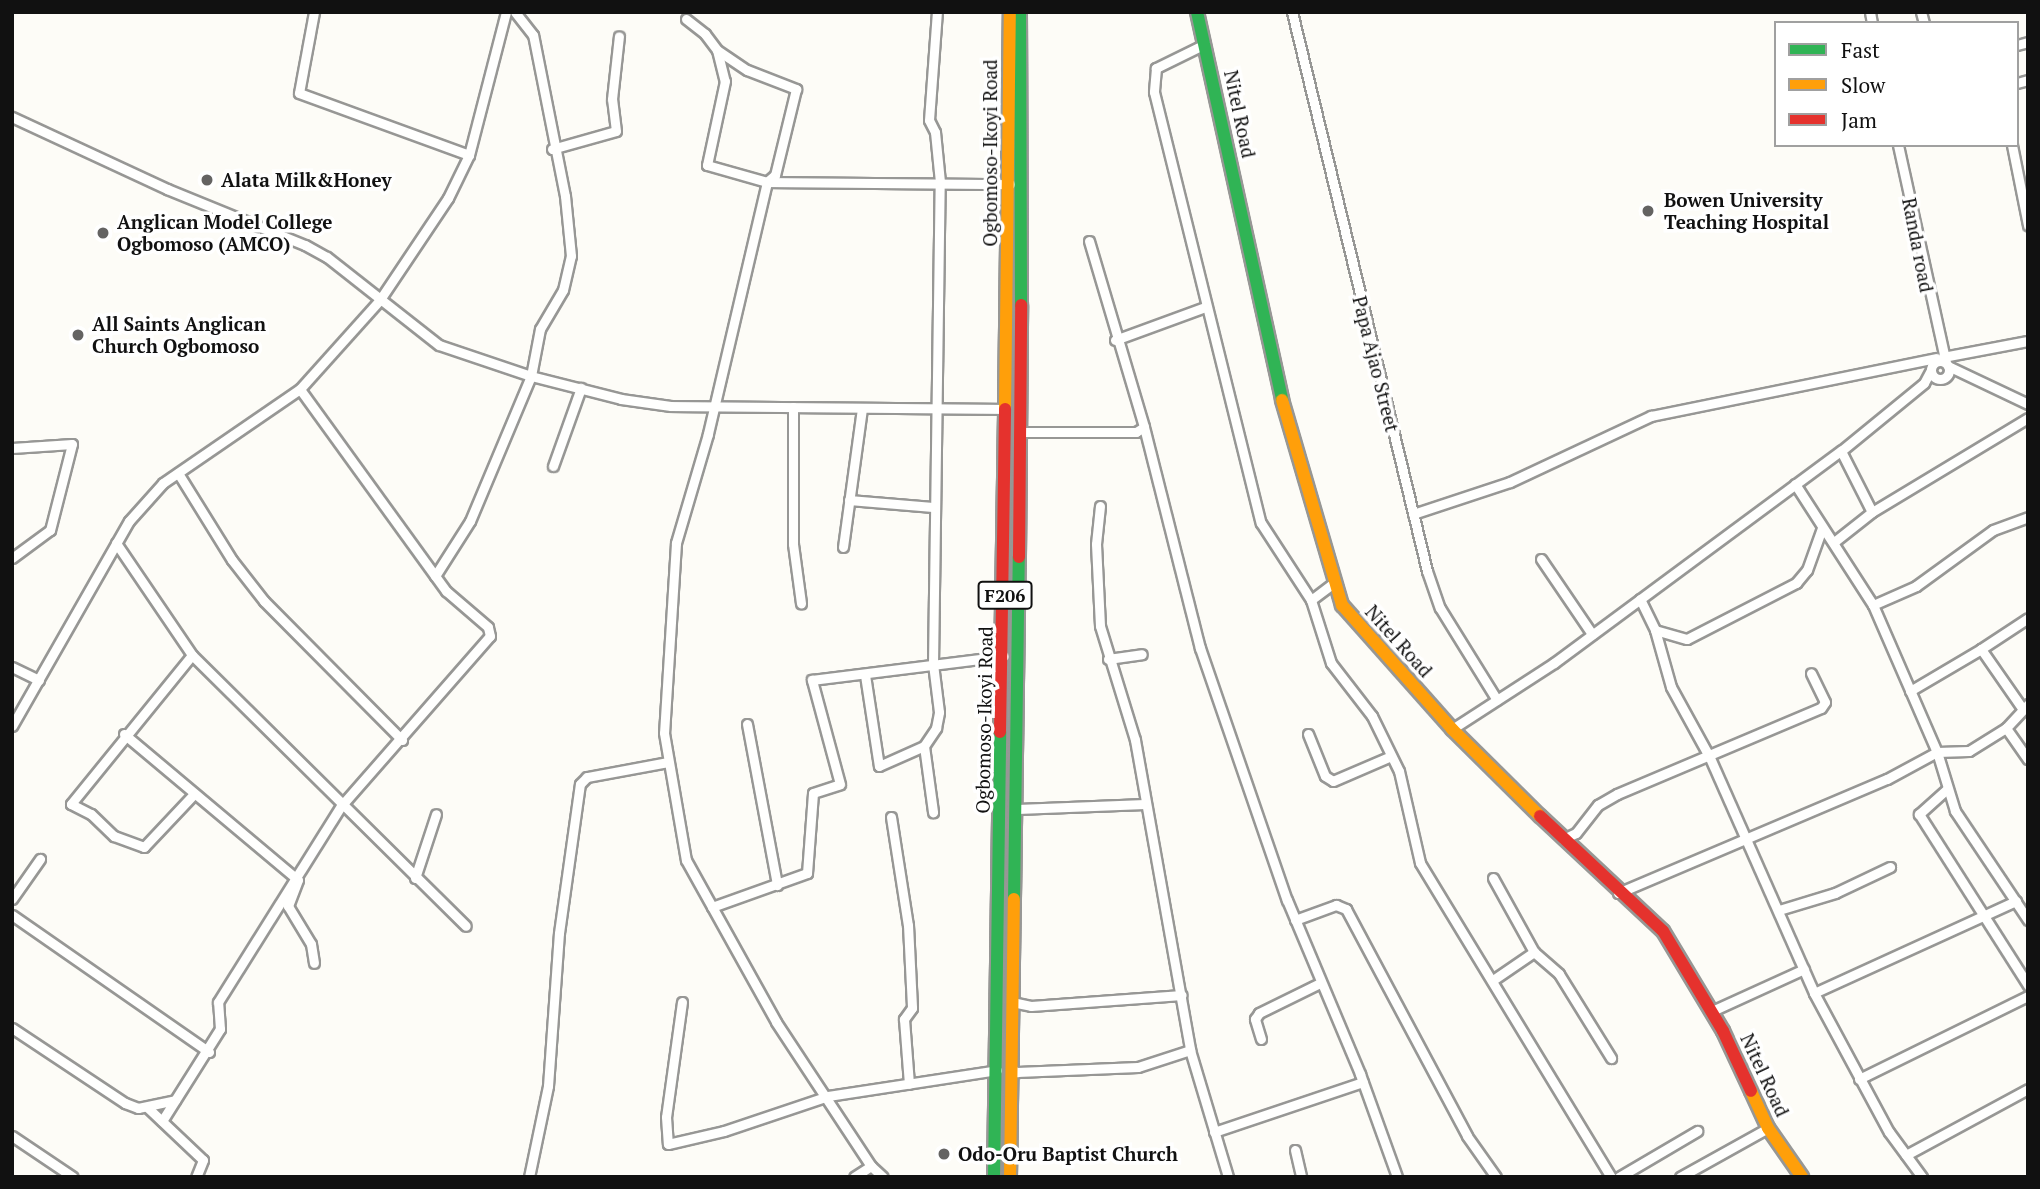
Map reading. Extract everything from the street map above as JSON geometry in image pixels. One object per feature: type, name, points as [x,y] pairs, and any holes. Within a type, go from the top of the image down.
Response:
[{"type":"main road","name":"Ogbomoso-Ikoyi Road","points":[[1010,12],[1010,184],[1020,432],[1010,1177]]},
{"type":"main road","name":"Ogbomoso-Ikoyi Road","points":[[994,1177],[1006,410],[1014,290],[1020,12]]},
{"type":"main road","name":"Nitel Road","points":[[1197,12],[1289,428],[1332,584],[1352,620],[1452,729],[1618,893],[1663,931],[1712,1012],[1768,1128],[1802,1177]]},
{"type":"street","points":[[314,12],[299,93],[470,155]]},
{"type":"street","points":[[12,726],[129,521],[178,473],[300,388],[379,301],[448,198],[470,155],[506,12]]},
{"type":"street","points":[[435,576],[470,521],[531,376],[540,329],[563,290],[571,256],[565,196],[552,149],[533,35],[515,12]]},
{"type":"street","points":[[864,675],[879,766],[924,746],[936,728],[939,712],[933,664],[933,507],[940,182],[935,132],[929,120],[937,12]]},
{"type":"street","name":"Papa Ajao Street","points":[[1292,12],[1413,514],[1440,608],[1497,700]]},
{"type":"street","points":[[686,19],[705,34],[716,50],[726,92],[705,162],[767,182],[1010,184]]},
{"type":"street","points":[[552,149],[616,131],[612,99],[620,36]]},
{"type":"street","points":[[1205,44],[1163,61],[1153,76],[1205,307],[1261,523],[1311,600],[1331,663],[1372,716],[1399,771],[1420,863],[1612,1177]]},
{"type":"street","points":[[716,50],[747,70],[796,89],[775,175],[767,182],[714,408],[676,543],[664,733],[668,762],[685,860],[776,1022],[828,1096],[871,1166],[883,1177]]},
{"type":"street","points":[[12,117],[167,189],[305,245],[327,257],[379,301],[439,345],[531,376],[646,402],[714,408],[1006,410]]},
{"type":"street","name":"Randa road","points":[[1898,147],[1938,344],[1940,366]]},
{"type":"street","points":[[2012,147],[2028,225]]},
{"type":"street","points":[[2016,167],[2028,164]]},
{"type":"street","points":[[1089,241],[1115,340],[1144,427],[1188,609],[1295,920],[1363,1082],[1398,1177]]},
{"type":"street","points":[[1115,340],[1205,307]]},
{"type":"street","points":[[1413,514],[1510,482],[1651,416],[1940,366],[2028,341]]},
{"type":"street","points":[[1940,366],[2028,404]]},
{"type":"street","points":[[1452,729],[1592,634],[1841,451],[1924,383],[1940,366]]},
{"type":"street","points":[[162,1121],[209,1052],[220,1029],[218,1002],[298,880],[341,806],[402,740],[490,636],[488,627],[435,576],[300,388]]},
{"type":"street","points":[[552,466],[581,388]]},
{"type":"street","points":[[793,407],[793,544],[801,603]]},
{"type":"street","points":[[843,547],[862,408]]},
{"type":"street","points":[[1833,542],[1872,512],[2028,418]]},
{"type":"street","points":[[1020,432],[1136,432],[1144,427]]},
{"type":"street","points":[[12,448],[72,444],[50,530],[12,558]]},
{"type":"street","points":[[1841,451],[1872,512]]},
{"type":"street","points":[[178,473],[232,560],[264,601],[402,740]]},
{"type":"street","points":[[1795,484],[1873,605],[1937,752],[1955,811],[2028,920]]},
{"type":"street","points":[[849,500],[933,507]]},
{"type":"street","points":[[1100,506],[1096,544],[1100,626],[1135,740],[1190,1050],[1228,1177]]},
{"type":"street","points":[[1873,605],[1916,586],[1993,530],[2028,517]]},
{"type":"street","points":[[1655,630],[1686,639],[1796,583],[1807,570],[1822,528]]},
{"type":"street","points":[[117,543],[192,655],[341,806],[466,926]]},
{"type":"street","points":[[1541,559],[1592,634]]},
{"type":"street","points":[[1311,600],[1332,584]]},
{"type":"street","points":[[1640,599],[1655,630],[1671,687],[1710,758],[1814,993],[1859,1079],[1922,1177]]},
{"type":"street","points":[[1910,691],[2028,618]]},
{"type":"street","points":[[1618,893],[1745,836],[1887,779],[1937,752],[1969,751],[2006,728],[2025,706],[1980,649]]},
{"type":"street","points":[[1108,659],[1142,654]]},
{"type":"street","points":[[192,655],[124,734],[71,804],[91,814],[114,836],[144,847],[194,794]]},
{"type":"street","points":[[712,907],[807,873],[813,793],[840,784],[812,680],[1004,656]]},
{"type":"street","points":[[12,667],[39,680]]},
{"type":"street","points":[[1563,839],[1576,833],[1598,805],[1617,794],[1710,758],[1824,706],[1811,673]]},
{"type":"street","points":[[747,724],[777,885]]},
{"type":"street","points":[[2006,728],[2028,759]]},
{"type":"street","points":[[124,734],[298,880]]},
{"type":"street","points":[[1308,734],[1325,776],[1333,781],[1391,756]]},
{"type":"street","points":[[924,746],[933,812]]},
{"type":"street","points":[[529,1177],[550,1075],[559,933],[580,784],[587,777],[668,762]]},
{"type":"street","points":[[1947,789],[1919,814],[2028,985]]},
{"type":"street","points":[[1017,809],[1145,804]]},
{"type":"street","points":[[415,877],[436,814]]},
{"type":"street","points":[[891,817],[908,925],[912,1008],[904,1019],[909,1084]]},
{"type":"street","points":[[12,900],[40,859]]},
{"type":"street","points":[[1779,910],[1835,893],[1890,867]]},
{"type":"street","points":[[1493,878],[1534,952],[1559,974],[1611,1058]]},
{"type":"street","points":[[298,880],[288,906],[311,944],[314,963]]},
{"type":"street","points":[[1814,993],[2016,901]]},
{"type":"street","points":[[1295,920],[1336,905],[1346,909],[1467,1136],[1496,1177]]},
{"type":"street","points":[[12,915],[209,1052]]},
{"type":"street","points":[[1493,980],[1534,952]]},
{"type":"street","points":[[1712,1012],[1804,969]]},
{"type":"street","points":[[1261,1039],[1255,1019],[1259,1013],[1320,983]]},
{"type":"street","points":[[1013,1002],[1031,1006],[1182,995]]},
{"type":"street","points":[[1859,1079],[2028,996]]},
{"type":"street","points":[[682,1002],[666,1117],[668,1144],[748,1124],[828,1096],[997,1070]]},
{"type":"street","points":[[12,1028],[125,1103],[147,1107],[175,1100]]},
{"type":"street","points":[[1011,1069],[1017,1072],[1138,1067],[1190,1050]]},
{"type":"street","points":[[1214,1132],[1363,1082]]},
{"type":"street","points":[[1906,1155],[2028,1089]]},
{"type":"street","points":[[147,1107],[203,1160],[196,1177]]},
{"type":"street","points":[[1680,1177],[1768,1128]]},
{"type":"street","points":[[1619,1177],[1697,1131]]},
{"type":"street","points":[[12,1136],[73,1177]]},
{"type":"street","points":[[1295,1150],[1301,1177]]},
{"type":"street","points":[[854,1177],[871,1166]]},
{"type":"traffic: fast","points":[[1020,12],[1021,305]]},
{"type":"traffic: fast","points":[[1197,12],[1282,400]]},
{"type":"traffic: fast","points":[[1014,899],[1019,557]]},
{"type":"traffic: fast","points":[[994,1177],[1000,732]]},
{"type":"traffic: slow","points":[[1005,409],[1010,12]]},
{"type":"traffic: slow","points":[[1282,400],[1342,605],[1452,729],[1540,816]]},
{"type":"traffic: slow","points":[[1010,1177],[1014,899]]},
{"type":"traffic: slow","points":[[1751,1091],[1768,1128],[1802,1177]]},
{"type":"traffic: jam","points":[[1019,557],[1021,305]]},
{"type":"traffic: jam","points":[[1000,732],[1005,409]]},
{"type":"traffic: jam","points":[[1540,816],[1663,931],[1723,1031],[1751,1091]]},
{"type":"place","name":"Alata Milk&Honey","points":[[207,180]]},
{"type":"place","name":"Bowen University Teaching Hospital","points":[[1648,211]]},
{"type":"place","name":"Anglican Model College Ogbomoso (AMCO)","points":[[103,233]]},
{"type":"place","name":"All Saints Anglican Church Ogbomoso","points":[[78,335]]},
{"type":"place","name":"Odo-Oru Baptist Church","points":[[944,1154]]}]
